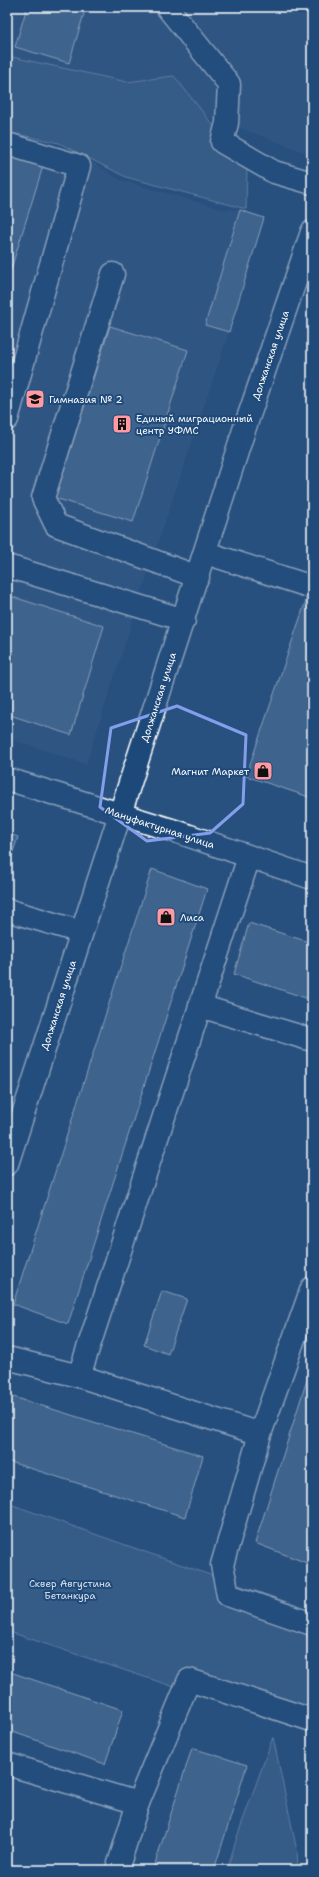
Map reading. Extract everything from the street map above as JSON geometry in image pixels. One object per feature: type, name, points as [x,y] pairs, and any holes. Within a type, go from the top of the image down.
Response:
[{"type":"main road","points":[[167,7],[229,84],[228,123],[222,142],[274,172],[312,183]]},
{"type":"main road","points":[[7,144],[79,166],[7,419]]},
{"type":"main road","name":"Должанская улица","points":[[7,1164],[81,932],[206,553],[244,430],[312,232]]},
{"type":"main road","points":[[113,274],[43,498],[56,525],[198,577]]},
{"type":"main road","points":[[206,553],[312,587]]},
{"type":"main road","points":[[7,566],[184,620]]},
{"type":"main road","name":"Мануфактурная улица","points":[[7,779],[120,814],[312,878]]},
{"type":"main road","points":[[79,1376],[249,857]]},
{"type":"main road","points":[[7,910],[81,932]]},
{"type":"main road","points":[[200,1006],[312,1040]]},
{"type":"main road","points":[[312,1288],[260,1434],[222,1564],[228,1595],[312,1624]]},
{"type":"main road","points":[[7,1358],[79,1376],[260,1434]]},
{"type":"main road","points":[[117,1870],[138,1803],[189,1680],[312,1720]]},
{"type":"main road","points":[[7,1764],[138,1803]]},
{"type":"highlighted area","points":[[177,706],[246,735],[243,804],[210,833],[147,841],[100,807],[111,728]]},
{"type":"shaded area","points":[[7,7],[312,7],[312,147],[310,154],[227,123],[7,60]]},
{"type":"shaded area","points":[[7,135],[90,160],[120,180],[221,209],[240,210],[264,218],[229,332],[152,560],[86,764],[7,738]]},
{"type":"green space","points":[[7,56],[127,82],[174,76],[247,168],[246,209],[126,177],[59,143],[7,132]]},
{"type":"green space","name":"Сквер Августина Бетанкура","points":[[7,1503],[312,1611],[312,1733],[7,1631]]},
{"type":"green space","points":[[273,1737],[297,1851],[298,1870],[227,1870],[237,1837]]},
{"type":"building","points":[[27,7],[86,7],[69,63],[15,47]]},
{"type":"building","points":[[7,155],[43,166],[7,282]]},
{"type":"building","points":[[240,210],[264,218],[229,332],[205,325]]},
{"type":"building","name":"Единый миграционный центр УФМС","points":[[110,326],[188,350],[133,522],[55,498]]},
{"type":"building","points":[[311,586],[312,587],[312,798],[246,776]]},
{"type":"building","points":[[7,595],[104,626],[71,735],[7,714]]},
{"type":"building","points":[[7,833],[18,837],[7,870]]},
{"type":"building","points":[[152,869],[207,889],[68,1324],[13,1304]]},
{"type":"building","points":[[249,923],[312,943],[312,1000],[234,974]]},
{"type":"building","points":[[312,1123],[312,1141],[306,1139]]},
{"type":"building","points":[[162,1291],[187,1299],[168,1354],[144,1345]]},
{"type":"building","points":[[312,1364],[312,1565],[255,1543]]},
{"type":"building","points":[[7,1395],[203,1456],[185,1517],[7,1461]]},
{"type":"building","points":[[7,1671],[123,1710],[105,1764],[7,1730]]},
{"type":"building","points":[[192,1748],[247,1765],[214,1870],[153,1870]]},
{"type":"place","name":"Гимназия № 2","points":[[35,399]]},
{"type":"place","name":"Единый миграционный центр УФМС","points":[[122,424]]},
{"type":"place","name":"Магнит Маркет","points":[[263,771]]},
{"type":"place","name":"Лиса","points":[[166,917]]}]
